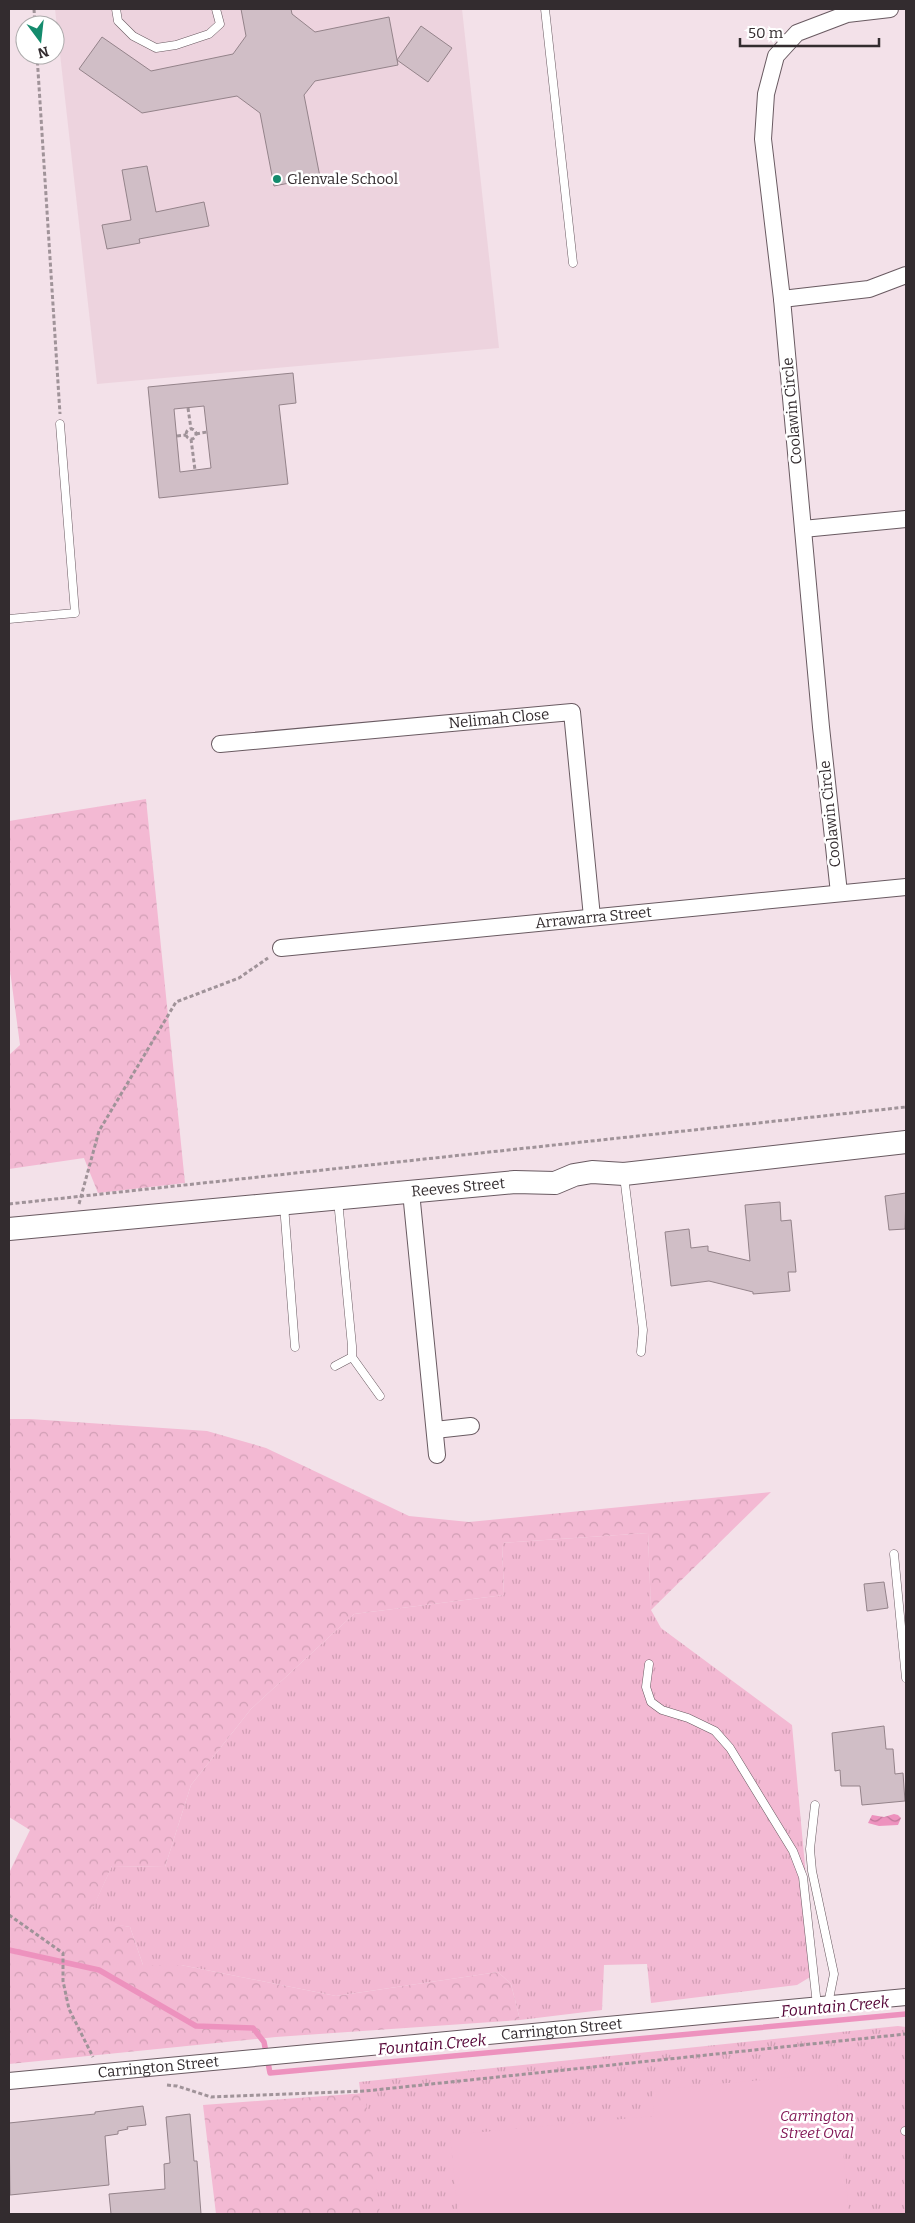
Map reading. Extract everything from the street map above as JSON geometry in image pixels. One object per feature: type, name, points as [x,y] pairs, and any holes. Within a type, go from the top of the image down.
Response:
[{"type":"street","name":"Coolawin Circle","points":[[839,893],[782,299],[763,139],[766,94],[776,56],[797,33],[847,14],[890,9]]},
{"type":"street","points":[[782,299],[869,288],[906,276]]},
{"type":"street","points":[[803,528],[906,519]]},
{"type":"street","name":"Nelimah Close","points":[[220,744],[572,712],[592,917]]},
{"type":"street","name":"Arrawarra Street","points":[[282,948],[906,887]]},
{"type":"street","name":"Reeves Street","points":[[9,1229],[515,1182],[555,1183],[574,1175],[592,1172],[624,1174],[906,1142]]},
{"type":"street","points":[[411,1192],[437,1455]]},
{"type":"street","points":[[435,1430],[471,1426]]},
{"type":"street","name":"Carrington Street","points":[[9,2081],[906,1997]]},
{"type":"lane","points":[[116,9],[118,21],[133,36],[156,48],[176,45],[209,34],[220,24],[216,9]]},
{"type":"lane","points":[[546,9],[573,262]]},
{"type":"lane","points":[[9,619],[75,613],[60,424]]},
{"type":"lane","points":[[624,1174],[643,1330],[641,1352]]},
{"type":"lane","points":[[338,1198],[352,1358],[380,1396]]},
{"type":"lane","points":[[284,1203],[295,1347]]},
{"type":"lane","points":[[335,1366],[352,1358]]},
{"type":"lane","points":[[894,1554],[906,1678]]},
{"type":"lane","points":[[649,1664],[646,1687],[651,1702],[662,1710],[688,1718],[715,1731],[730,1748],[793,1851],[803,1877],[822,2005]]},
{"type":"lane","points":[[816,1805],[810,1849],[812,1871],[834,1974],[822,2005]]},
{"type":"path","points":[[38,65],[60,424]]},
{"type":"path","points":[[188,408],[190,429],[196,434]]},
{"type":"path","points":[[186,435],[187,430],[190,429]]},
{"type":"path","points":[[195,470],[192,439],[196,434],[207,432]]},
{"type":"path","points":[[177,436],[186,435],[192,439]]},
{"type":"path","points":[[76,1222],[80,1195],[99,1131],[176,1002],[238,978],[282,948]]},
{"type":"path","points":[[9,1204],[906,1106]]},
{"type":"path","points":[[9,1916],[64,1952],[63,1981],[69,2009],[95,2061]]},
{"type":"path","points":[[177,2086],[211,2097],[365,2091],[906,2034]]},
{"type":"shaded area","name":"Glenvale School","points":[[55,9],[462,9],[499,348],[97,384],[61,65],[65,65],[65,15],[56,15]]},
{"type":"green space","points":[[146,799],[185,1183],[98,1193],[84,1158],[9,1169],[9,1055],[20,1045],[9,963],[9,821]]},
{"type":"green space","points":[[9,1419],[207,1431],[266,1448],[409,1516],[469,1522],[771,1492],[651,1610],[648,1533],[502,1543],[504,1595],[354,1614],[251,1709],[191,1785],[165,1867],[112,1866],[88,1919],[130,1927],[143,1965],[181,1965],[336,1996],[498,1972],[511,1984],[520,2020],[276,2037],[9,2064],[9,1873],[30,1830],[9,1817]]},
{"type":"green space","points":[[648,1533],[651,1610],[661,1628],[792,1725],[815,1974],[797,1985],[651,2003],[647,1964],[604,1965],[602,2010],[520,2020],[511,1984],[498,1972],[336,1996],[181,1965],[143,1965],[130,1927],[87,1920],[112,1866],[165,1867],[191,1785],[251,1709],[354,1614],[504,1595],[502,1543]]},
{"type":"green space","name":"Carrington Street Oval","points":[[898,2026],[906,2027],[906,2214],[377,2214],[359,2082]]},
{"type":"green space","points":[[836,2073],[849,2214],[458,2214],[450,2135],[654,2116],[652,2090]]},
{"type":"green space","points":[[365,2093],[380,2214],[216,2214],[203,2105]]},
{"type":"water","points":[[894,1814],[901,1818],[898,1825],[879,1826],[868,1823],[872,1815],[884,1817]]},
{"type":"building","points":[[241,9],[291,9],[292,14],[315,32],[389,17],[398,65],[315,81],[304,95],[320,177],[274,186],[260,113],[237,96],[142,113],[79,69],[102,37],[151,71],[233,54],[246,36]]},
{"type":"building","points":[[421,26],[452,48],[428,82],[397,60]]},
{"type":"building","points":[[147,166],[156,212],[204,202],[209,226],[139,239],[140,243],[107,249],[102,225],[131,220],[122,170]]},
{"type":"building","points":[[293,373],[296,403],[279,405],[288,484],[159,498],[148,387]],"holes":[[[204,406],[211,468],[180,472],[174,409]]]},
{"type":"building","points":[[906,1193],[905,1229],[889,1230],[885,1196]]},
{"type":"building","points":[[780,1202],[781,1221],[791,1220],[796,1272],[788,1272],[790,1291],[753,1294],[753,1292],[709,1281],[671,1286],[665,1232],[689,1229],[691,1248],[708,1246],[708,1251],[750,1261],[745,1205]]},
{"type":"building","points":[[884,1582],[888,1608],[867,1611],[864,1584]]},
{"type":"building","points":[[884,1726],[886,1749],[893,1749],[895,1774],[903,1773],[905,1801],[862,1805],[860,1786],[841,1786],[840,1770],[835,1771],[832,1733]]},
{"type":"building","points":[[143,2106],[146,2125],[127,2127],[128,2129],[118,2131],[118,2134],[105,2136],[109,2185],[10,2195],[9,2123],[95,2114],[95,2112]]},
{"type":"building","points":[[190,2114],[194,2161],[197,2161],[201,2214],[111,2214],[109,2194],[165,2189],[164,2164],[170,2163],[166,2117]]},
{"type":"waterway","name":"Fountain Creek","points":[[9,1950],[99,1970],[196,2026],[253,2028],[264,2042],[270,2073],[906,2014]]},
{"type":"place","name":"Glenvale School","points":[[277,179]]}]
